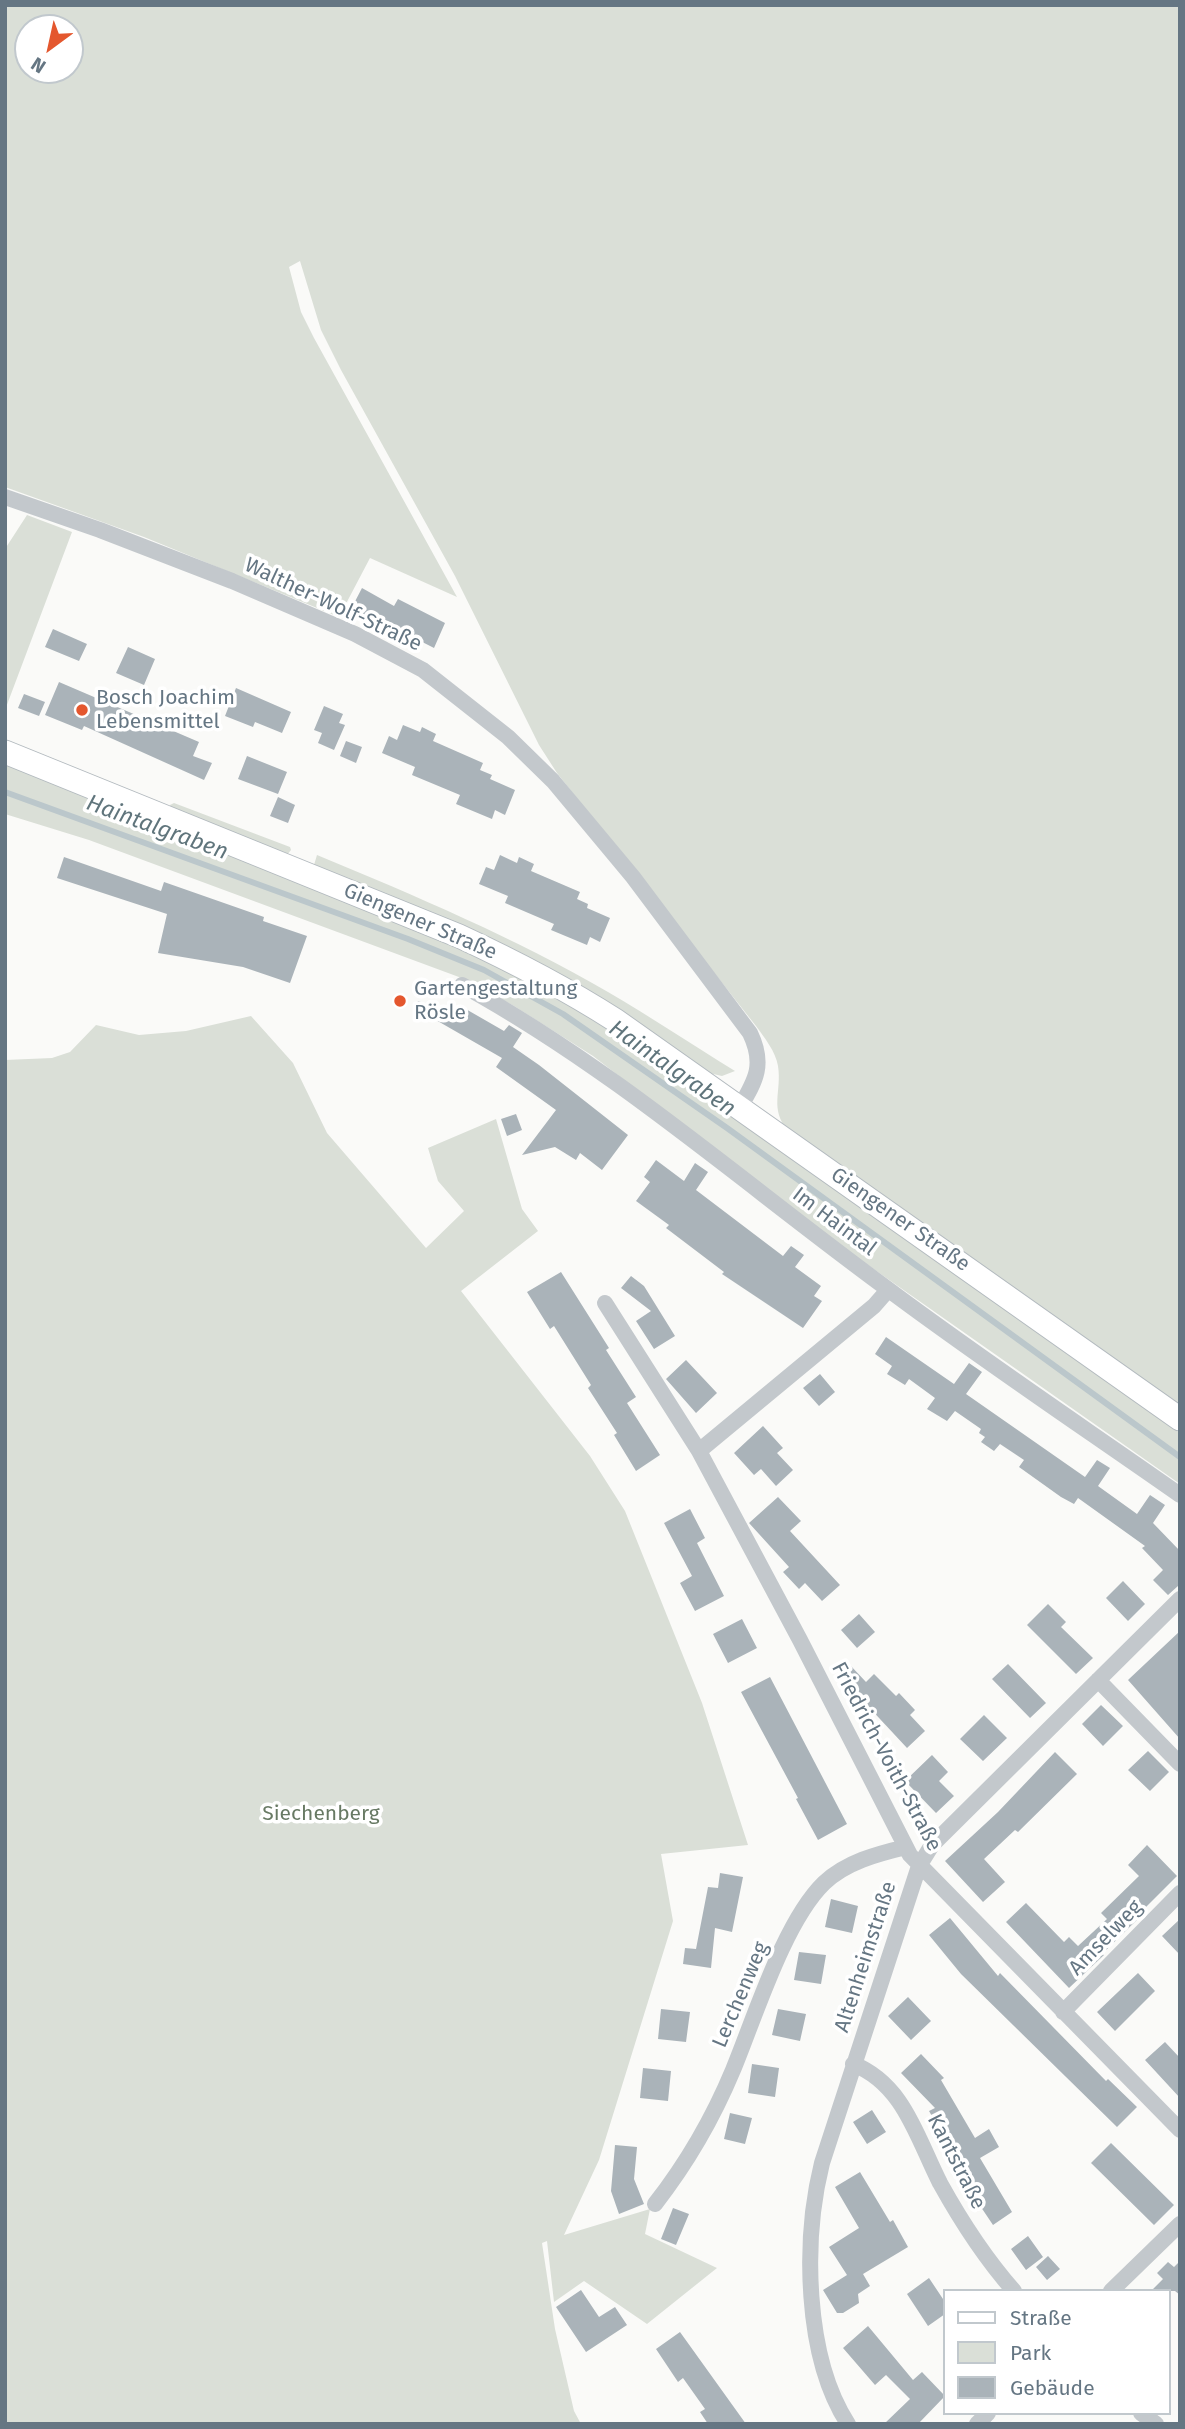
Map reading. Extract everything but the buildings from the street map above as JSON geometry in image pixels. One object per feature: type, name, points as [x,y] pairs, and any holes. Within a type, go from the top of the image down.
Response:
[{"type":"main road","name":"Giengener Straße","points":[[5,752],[406,914],[501,955],[592,1005],[1180,1419]]},
{"type":"street","name":"Walther-Wolf-Straße","points":[[5,497],[185,562],[355,634],[423,670],[508,737],[582,814],[633,877],[750,1033],[757,1046],[758,1070],[755,1081],[740,1107]]},
{"type":"street","name":"Im Haintal","points":[[461,985],[582,1058],[888,1290],[1180,1495]]},
{"type":"street","points":[[699,1451],[874,1306],[888,1290]]},
{"type":"street","name":"Friedrich-Voith-Straße","points":[[604,1303],[699,1451],[906,1847],[919,1866],[1180,2130]]},
{"type":"street","name":"Altenheimstraße","points":[[848,2424],[832,2396],[821,2359],[810,2278],[812,2208],[822,2163],[919,1866],[932,1845],[1180,1599]]},
{"type":"street","points":[[1098,1680],[1180,1764]]},
{"type":"street","name":"Lerchenweg","points":[[655,2204],[683,2167],[716,2108],[782,1951],[803,1910],[823,1884],[835,1874],[870,1857],[906,1847]]},
{"type":"street","name":"Amselweg","points":[[1063,2012],[1180,1893]]},
{"type":"street","name":"Kantstraße","points":[[853,2064],[873,2073],[898,2099],[963,2223],[1012,2289]]},
{"type":"street","points":[[1113,2289],[1180,2224]]},
{"type":"green space","points":[[5,5],[1180,5],[1180,1410],[788,1131],[779,1115],[778,1066],[769,1045],[557,773],[539,745],[455,576],[321,330],[300,261],[289,267],[301,312],[457,597],[370,558],[339,617],[144,537],[5,487]]},
{"type":"green space","points":[[27,515],[72,532],[5,710],[5,549]]},
{"type":"green space","points":[[5,764],[438,935],[592,1016],[1180,1433],[1180,1484],[828,1237],[593,1056],[514,1006],[467,980],[89,840],[5,814]]},
{"type":"green space","points":[[174,803],[290,847],[291,850],[287,855],[171,809],[170,805]]},
{"type":"green space","points":[[317,855],[428,902],[573,972],[735,1071],[722,1076],[709,1073],[314,865]]},
{"type":"green space","name":"Siechenberg","points":[[251,1016],[293,1063],[327,1133],[426,1248],[464,1211],[438,1181],[428,1148],[496,1119],[522,1209],[538,1231],[461,1291],[590,1456],[625,1511],[702,1703],[748,1845],[661,1854],[673,1921],[599,2160],[564,2235],[650,2209],[645,2234],[717,2268],[647,2324],[584,2281],[554,2302],[547,2241],[542,2243],[555,2329],[574,2411],[581,2424],[5,2424],[5,1060],[52,1058],[70,1052],[96,1025],[139,1035],[186,1031]]},
{"type":"waterway","name":"Haintalgraben","points":[[5,792],[408,939],[484,970],[563,1014],[727,1128],[1180,1457]]},
{"type":"place","name":"Bosch Joachim Lebensmittel","points":[[82,710]]},
{"type":"place","name":"Gartengestaltung Rösle","points":[[400,1001]]}]
